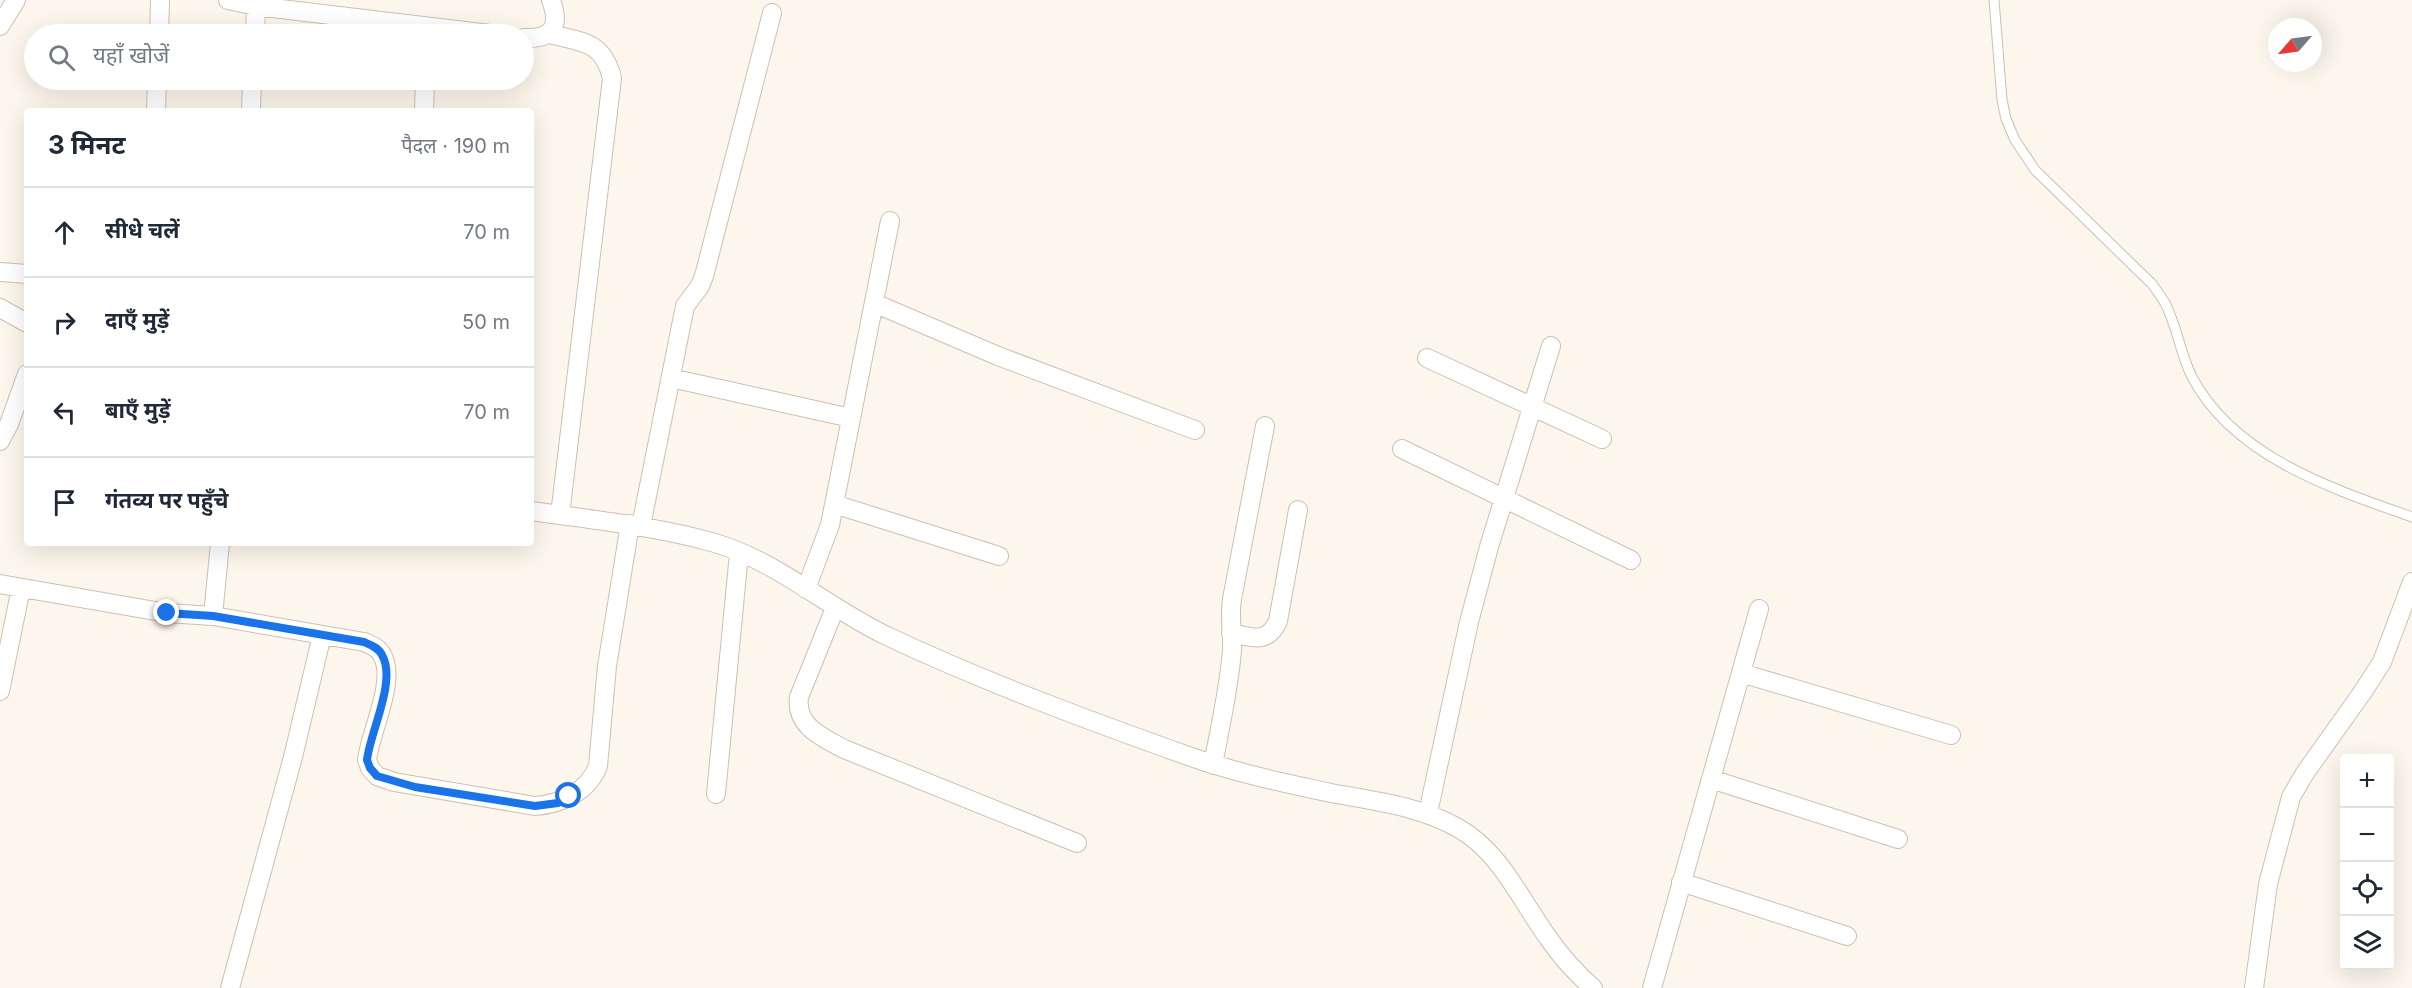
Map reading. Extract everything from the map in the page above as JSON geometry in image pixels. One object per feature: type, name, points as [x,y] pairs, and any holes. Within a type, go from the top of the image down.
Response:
[{"type":"street","points":[[0,26],[16,0]]},
{"type":"street","points":[[159,24],[160,0]]},
{"type":"street","points":[[228,0],[385,24]]},
{"type":"street","points":[[549,34],[555,24],[551,0]]},
{"type":"street","points":[[255,24],[256,6]]},
{"type":"street","points":[[0,584],[167,613],[213,616],[364,642],[374,646],[382,653],[386,664],[382,702],[367,760],[377,776],[415,787],[535,806],[558,803],[586,787],[593,779],[598,766],[607,666],[635,525],[686,306],[704,276],[772,13]]},
{"type":"street","points":[[534,38],[549,34],[593,46],[604,56],[612,78],[560,515]]},
{"type":"street","points":[[156,108],[157,90]]},
{"type":"street","points":[[251,108],[252,90]]},
{"type":"street","points":[[424,108],[425,90]]},
{"type":"street","points":[[806,589],[830,525],[890,222]]},
{"type":"street","points":[[0,272],[24,274]]},
{"type":"street","points":[[874,303],[998,356],[1195,430]]},
{"type":"street","points":[[0,308],[24,321]]},
{"type":"street","points":[[1428,813],[1469,622],[1551,346]]},
{"type":"street","points":[[1427,358],[1533,405],[1602,439]]},
{"type":"street","points":[[671,378],[851,418]]},
{"type":"street","points":[[0,441],[9,424],[24,382]]},
{"type":"street","points":[[1213,765],[1228,683],[1232,599],[1265,426]]},
{"type":"street","points":[[1402,449],[1631,560]]},
{"type":"street","points":[[834,504],[999,556]]},
{"type":"street","points":[[1231,633],[1264,637],[1273,632],[1278,621],[1298,510]]},
{"type":"street","points":[[534,511],[635,525],[717,544],[762,562],[835,608],[888,637],[999,684],[1213,765],[1281,783],[1428,813],[1460,830],[1479,844],[1500,866],[1568,964],[1593,988]]},
{"type":"street","points":[[213,616],[220,546]]},
{"type":"street","points":[[717,794],[739,553]]},
{"type":"street","points":[[2254,988],[2268,884],[2291,797],[2305,772],[2382,662],[2412,582]]},
{"type":"street","points":[[0,691],[21,588]]},
{"type":"street","points":[[835,608],[799,698],[800,716],[809,728],[844,749],[1077,843]]},
{"type":"street","points":[[1652,988],[1759,609]]},
{"type":"street","points":[[230,988],[293,757],[322,635]]},
{"type":"street","points":[[1741,673],[1951,735]]},
{"type":"street","points":[[1711,779],[1899,839]]},
{"type":"street","points":[[1682,882],[1847,936]]},
{"type":"lane","points":[[1994,0],[2001,100],[2015,140],[2036,170],[2152,284],[2165,303],[2192,376],[2207,399],[2245,438],[2275,458],[2348,494],[2412,517]]},
{"type":"route","points":[[167,613],[213,616],[364,642],[374,646],[382,653],[386,664],[382,702],[367,760],[377,776],[415,787],[535,806],[558,803],[569,796]]}]
